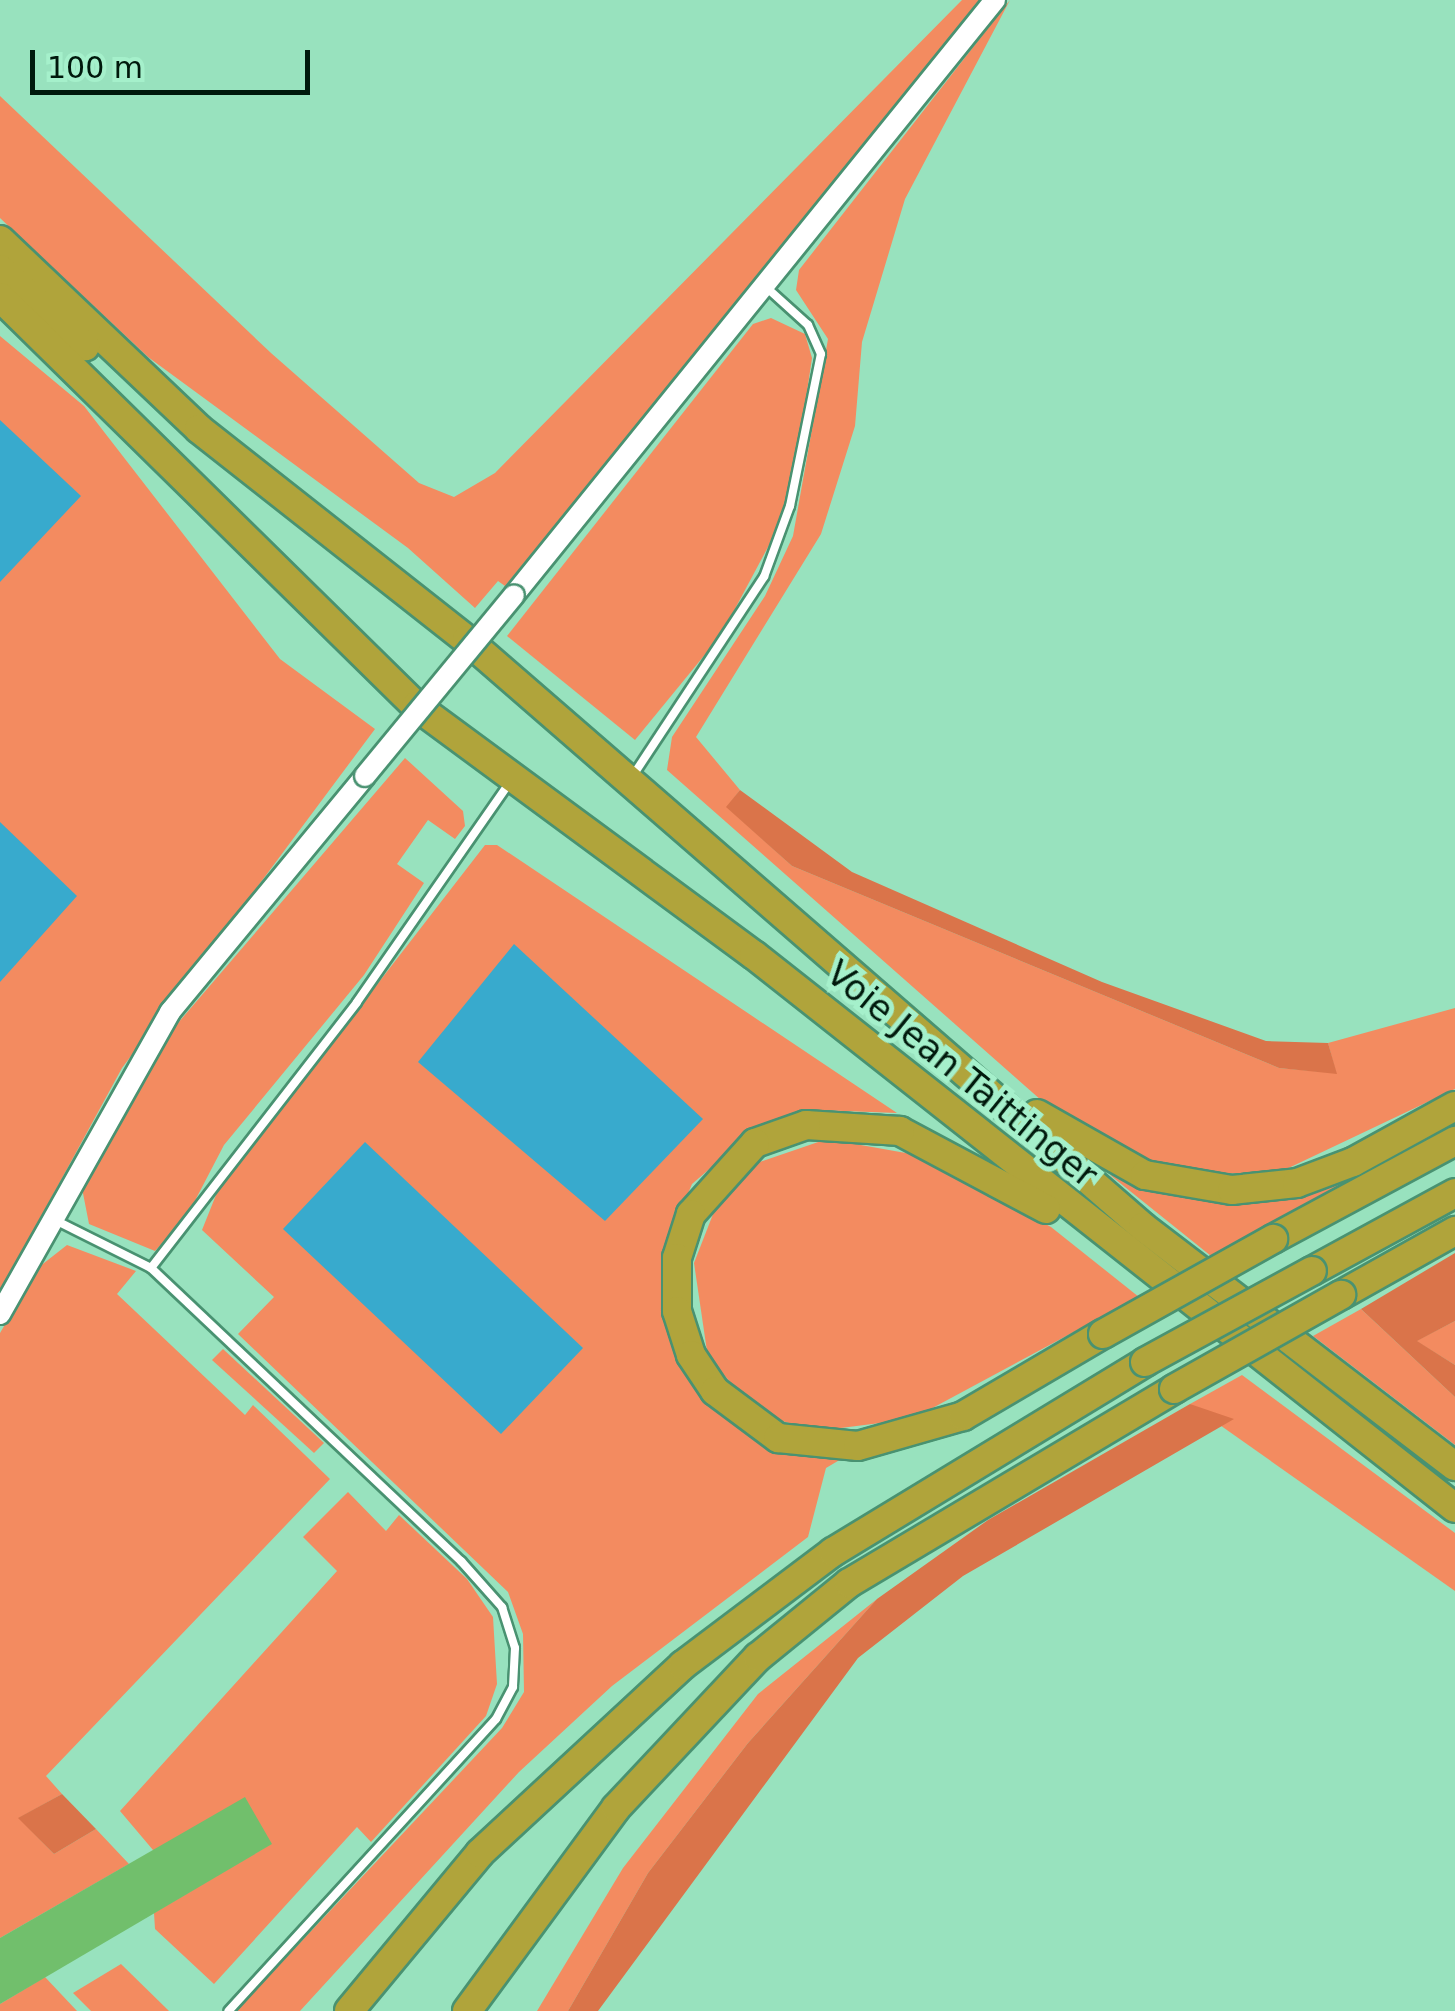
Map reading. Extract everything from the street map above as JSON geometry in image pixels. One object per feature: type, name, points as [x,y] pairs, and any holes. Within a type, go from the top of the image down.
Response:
[{"type":"highway","points":[[0,240],[199,429]]},
{"type":"highway","points":[[0,269],[142,397],[199,429]]},
{"type":"highway","points":[[0,297],[104,396]]},
{"type":"highway","points":[[0,320],[104,396]]},
{"type":"highway","name":"Voie Jean Taittinger","points":[[104,396],[416,706],[754,955],[1112,1243],[1455,1508]]},
{"type":"highway","name":"Voie Jean Taittinger","points":[[199,429],[467,640],[1143,1227],[1455,1466]]},
{"type":"highway","points":[[950,1062],[1103,1156],[1145,1175],[1232,1190],[1297,1183],[1353,1162],[1455,1106]]},
{"type":"highway","points":[[1112,1243],[1086,1238],[948,1153],[856,1123],[806,1125],[755,1143],[691,1214],[677,1258],[677,1311],[691,1354],[714,1391],[778,1438],[900,1440],[963,1416],[1455,1141]]},
{"type":"highway","points":[[349,2011],[480,1853],[683,1665],[834,1552],[1145,1362],[1455,1193]]},
{"type":"highway","points":[[467,2011],[616,1808],[758,1657],[848,1583],[1174,1389],[1455,1231]]},
{"type":"street","points":[[0,1314],[170,1012],[768,288],[995,0]]},
{"type":"lane","points":[[630,781],[764,577],[790,506],[821,354],[808,325],[768,288]]},
{"type":"lane","points":[[151,1268],[357,1002],[512,778]]},
{"type":"lane","points":[[52,1218],[151,1268],[461,1560],[502,1608],[515,1648],[513,1687],[496,1719],[228,2011]]},
{"type":"shaded area","points":[[962,0],[981,0],[904,105],[505,586],[498,581],[475,608],[408,548],[148,357],[0,218],[0,96],[271,353],[419,483],[454,497],[495,473]]},
{"type":"shaded area","points":[[1010,0],[905,199],[862,342],[855,426],[821,534],[696,737],[740,790],[727,807],[792,866],[1279,1068],[1336,1073],[1328,1043],[1455,1008],[1455,1089],[1278,1173],[1194,1174],[1128,1159],[1058,1115],[667,770],[672,737],[765,596],[793,536],[828,339],[796,290],[799,270]]},
{"type":"shaded area","points":[[771,318],[805,334],[812,358],[790,506],[721,635],[635,740],[507,636],[753,324]]},
{"type":"shaded area","points":[[0,336],[84,406],[280,659],[375,729],[122,1068],[0,1292]]},
{"type":"shaded area","points":[[405,758],[463,811],[465,826],[455,839],[428,820],[397,864],[424,883],[364,975],[224,1145],[187,1216],[155,1251],[89,1224],[81,1183],[160,1044]]},
{"type":"shaded area","points":[[740,790],[852,872],[1102,982],[1266,1041],[1328,1043],[1337,1074],[1279,1068],[792,866],[726,807]]},
{"type":"shaded area","points":[[485,845],[497,845],[897,1113],[817,1110],[756,1129],[692,1184],[671,1234],[703,1397],[761,1436],[848,1455],[826,1468],[808,1537],[612,1686],[519,1772],[300,2011],[236,2011],[502,1728],[524,1692],[523,1634],[508,1592],[238,1334],[274,1297],[202,1230],[218,1190]]},
{"type":"shaded area","points":[[1424,1138],[1211,1256],[1110,1175],[1226,1197]]},
{"type":"shaded area","points":[[827,1139],[917,1155],[1051,1227],[1139,1297],[912,1419],[817,1431],[761,1415],[708,1358],[694,1263],[722,1191],[754,1164]]},
{"type":"shaded area","points":[[67,1245],[136,1271],[117,1294],[245,1415],[253,1405],[330,1479],[46,1776],[62,1794],[19,1818],[54,1854],[96,1829],[129,1864],[0,1938],[0,1333],[39,1267]]},
{"type":"shaded area","points":[[1455,1253],[1455,1321],[1417,1341],[1455,1365],[1455,1397],[1361,1309]]},
{"type":"shaded area","points":[[1361,1309],[1455,1397],[1455,1445],[1313,1336]]},
{"type":"shaded area","points":[[1455,1321],[1455,1365],[1416,1341]]},
{"type":"shaded area","points":[[223,1349],[324,1443],[314,1453],[212,1360]]},
{"type":"shaded area","points":[[1242,1375],[1455,1533],[1455,1591],[1190,1404]]},
{"type":"shaded area","points":[[1190,1404],[1234,1419],[963,1576],[858,1658],[598,2011],[568,2011],[648,1873],[748,1743],[877,1599],[988,1520]]},
{"type":"shaded area","points":[[348,1492],[386,1531],[399,1515],[467,1579],[493,1617],[497,1684],[486,1716],[371,1842],[357,1827],[214,1984],[155,1929],[154,1913],[271,1844],[153,1850],[120,1811],[337,1571],[303,1537]]},
{"type":"shaded area","points":[[877,1599],[748,1743],[648,1873],[568,2011],[537,2011],[623,1868],[758,1694]]},
{"type":"shaded area","points":[[62,1794],[96,1829],[54,1854],[18,1818]]},
{"type":"shaded area","points":[[121,1964],[169,2011],[91,2011],[73,1993]]},
{"type":"shaded area","points":[[45,1977],[77,2011],[0,2011],[0,2004]]},
{"type":"water","points":[[0,420],[81,496],[0,582]]},
{"type":"water","points":[[0,822],[77,896],[0,982]]},
{"type":"water","points":[[514,944],[703,1119],[605,1221],[418,1062]]},
{"type":"water","points":[[365,1142],[583,1348],[501,1434],[283,1229]]},
{"type":"building","points":[[245,1797],[272,1844],[0,2004],[0,1938]]}]
